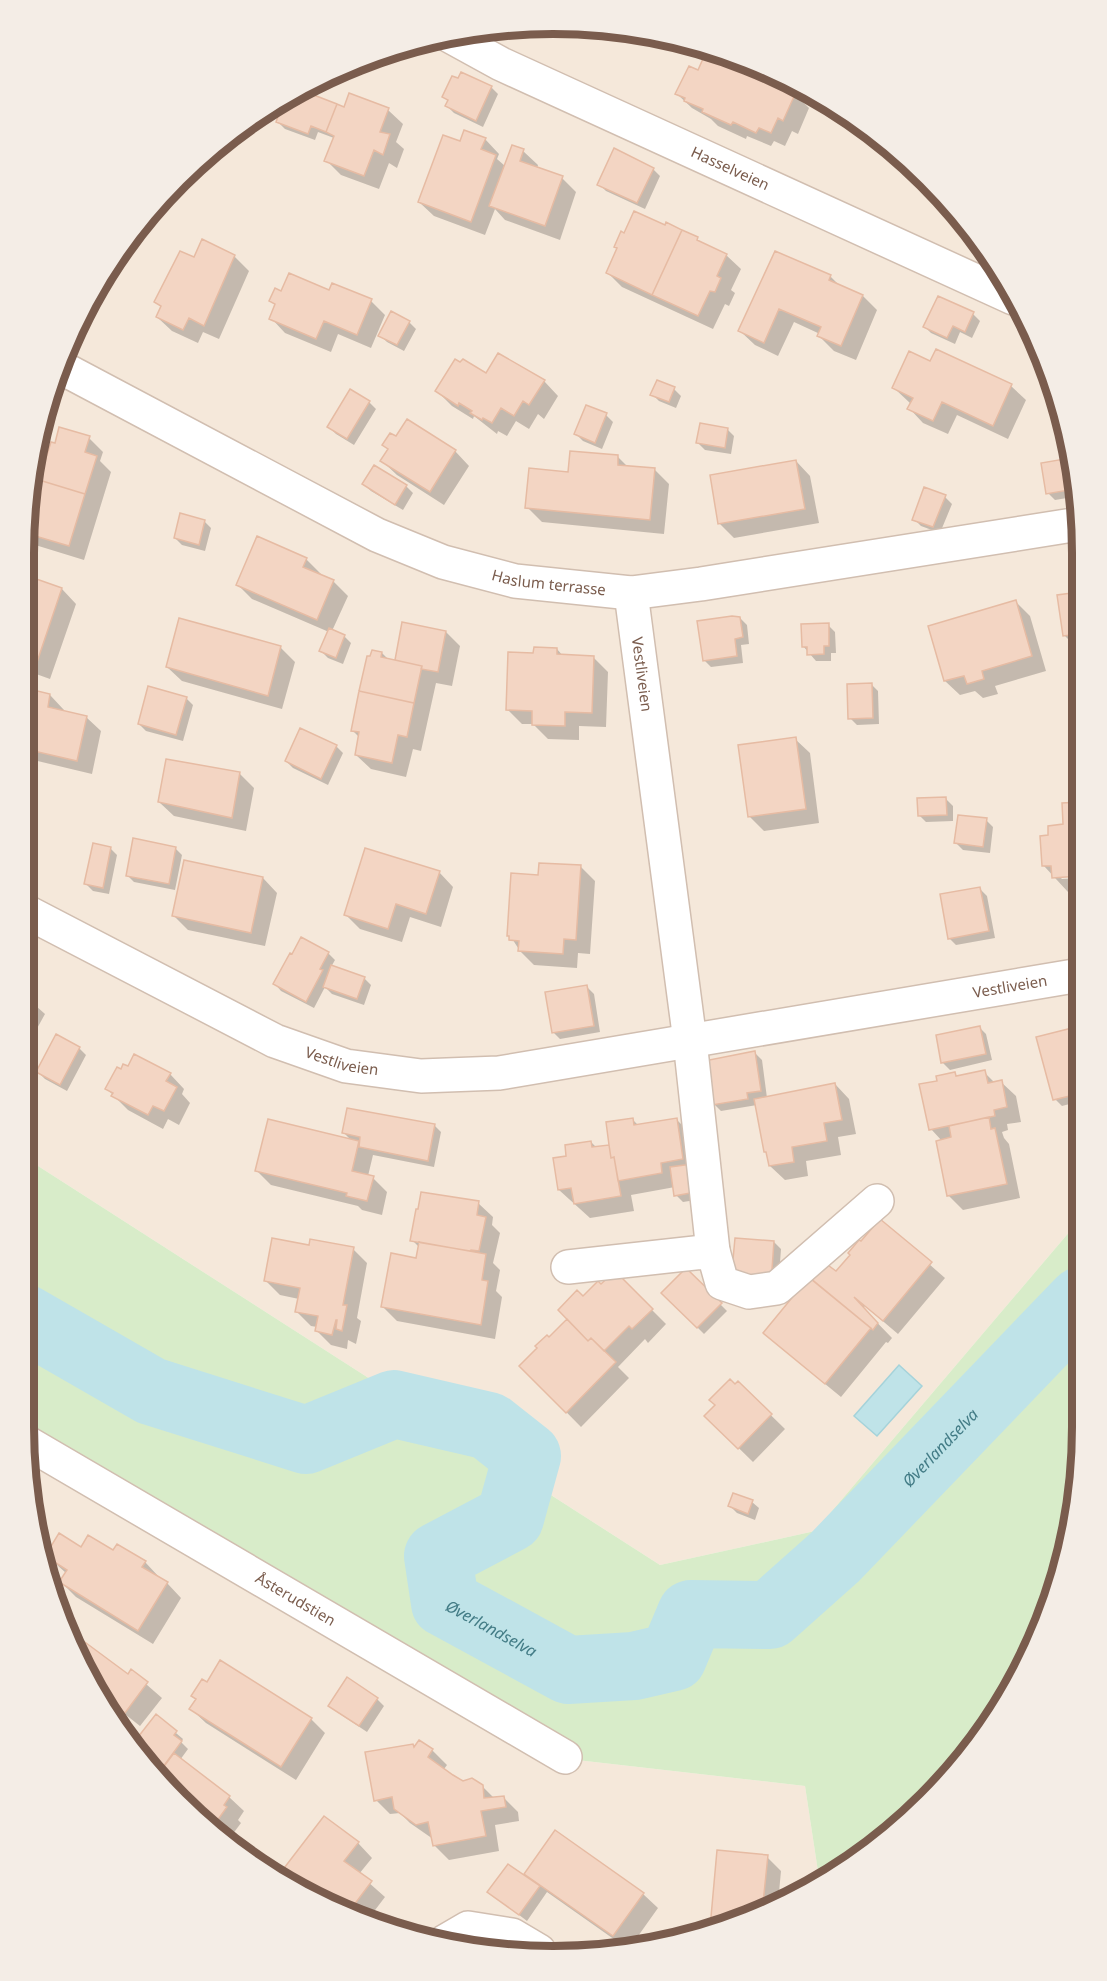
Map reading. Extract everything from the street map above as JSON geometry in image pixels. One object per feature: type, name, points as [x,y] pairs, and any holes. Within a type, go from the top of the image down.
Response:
[{"type":"street","name":"Hasselveien","points":[[462,43],[501,64],[1003,293]]},
{"type":"street","name":"Haslum terrasse","points":[[68,371],[377,535],[443,562],[515,580],[631,593],[1071,525]]},
{"type":"street","name":"Vestliveien","points":[[631,593],[690,1041],[713,1251],[722,1283],[749,1292],[777,1288],[877,1201]]},
{"type":"street","name":"Vestliveien","points":[[34,916],[274,1041],[346,1066],[421,1076],[499,1073],[1072,976]]},
{"type":"street","points":[[568,1267],[713,1251]]},
{"type":"street","name":"Åsterudstien","points":[[35,1447],[565,1757]]},
{"type":"street","points":[[452,1937],[468,1928],[512,1935],[529,1945]]},
{"type":"shaded area","points":[[554,34],[587,36],[655,44],[688,52],[752,74],[783,88],[842,122],[869,142],[896,163],[944,211],[985,265],[1003,294],[1033,355],[1045,387],[1063,452],[1068,486],[1072,554],[1072,1230],[815,1531],[660,1565],[34,1163],[34,554],[44,452],[52,419],[74,355],[104,294],[142,238],[163,211],[211,163],[238,142],[294,104],[355,74],[419,52],[486,39]]},
{"type":"shaded area","points":[[35,1452],[568,1759],[805,1786],[818,1874],[752,1907],[688,1929],[621,1942],[554,1946],[520,1945],[452,1937],[419,1929],[355,1907],[294,1877],[265,1859],[211,1818],[163,1770],[122,1716],[88,1657],[62,1594],[44,1529]]},
{"type":"green space","points":[[34,1163],[660,1565],[815,1531],[1072,1230],[1072,1428],[1068,1495],[1063,1529],[1045,1594],[1019,1657],[985,1716],[944,1770],[896,1818],[842,1859],[818,1874],[805,1786],[568,1759],[34,1433]]},
{"type":"water","points":[[899,1365],[922,1386],[877,1436],[854,1416]]},
{"type":"building","points":[[704,57],[752,74],[795,94],[783,121],[778,118],[771,133],[759,128],[756,133],[733,122],[731,125],[702,112],[703,109],[684,101],[685,98],[675,94],[689,66],[698,70]]},
{"type":"building","points":[[461,72],[492,86],[476,121],[445,106],[448,100],[442,97],[452,76],[458,78]]},
{"type":"building","points":[[349,93],[389,108],[380,132],[390,134],[383,155],[374,150],[364,176],[324,161],[334,136],[326,132],[337,104],[344,107]]},
{"type":"building","points":[[312,94],[337,104],[326,132],[311,126],[308,134],[276,122],[279,113]]},
{"type":"building","points":[[464,130],[486,138],[481,149],[496,155],[471,222],[418,202],[443,135],[460,141]]},
{"type":"building","points":[[512,145],[524,149],[520,161],[563,176],[545,226],[489,206]]},
{"type":"building","points":[[614,148],[654,168],[637,203],[597,185]]},
{"type":"building","points":[[634,211],[682,230],[652,295],[606,273],[617,248],[614,247],[621,231],[624,233]]},
{"type":"building","points":[[682,230],[727,254],[717,276],[721,278],[715,292],[710,291],[698,316],[652,295]]},
{"type":"building","points":[[202,239],[235,255],[204,326],[189,318],[183,330],[156,317],[161,306],[154,302],[180,251],[194,257]]},
{"type":"building","points":[[775,251],[831,275],[829,280],[863,295],[841,346],[817,336],[821,327],[779,309],[764,343],[738,331]]},
{"type":"building","points":[[289,273],[329,290],[332,283],[372,299],[357,335],[324,321],[316,339],[269,319],[275,304],[269,301],[275,288],[281,291]]},
{"type":"building","points":[[938,296],[974,312],[965,332],[953,326],[947,338],[923,327]]},
{"type":"building","points":[[391,311],[410,321],[397,345],[378,336]]},
{"type":"building","points":[[936,349],[1012,384],[993,426],[942,402],[933,421],[907,409],[913,398],[892,388],[909,351],[930,361]]},
{"type":"building","points":[[498,353],[545,380],[529,405],[523,401],[514,416],[501,408],[492,423],[483,418],[482,420],[470,413],[472,411],[459,403],[458,406],[435,391],[455,359],[460,362],[463,359],[486,373]]},
{"type":"building","points":[[657,380],[675,387],[669,402],[650,395]]},
{"type":"building","points":[[350,389],[370,401],[347,439],[327,427]]},
{"type":"building","points":[[586,405],[607,413],[595,443],[574,434]]},
{"type":"building","points":[[407,419],[456,450],[430,492],[380,461],[388,449],[382,445],[390,433],[396,436]]},
{"type":"building","points":[[700,423],[728,428],[725,448],[696,443]]},
{"type":"building","points":[[59,427],[90,436],[85,452],[97,456],[85,494],[40,480],[51,442],[55,443]]},
{"type":"building","points":[[570,451],[618,455],[618,465],[655,468],[650,520],[525,508],[529,468],[568,472]]},
{"type":"building","points":[[1064,459],[1068,490],[1046,494],[1041,463]]},
{"type":"building","points":[[796,460],[805,509],[718,524],[710,475]]},
{"type":"building","points":[[374,465],[407,485],[395,505],[362,484]]},
{"type":"building","points":[[40,480],[85,494],[69,546],[35,536]]},
{"type":"building","points":[[924,487],[946,495],[933,527],[912,520]]},
{"type":"building","points":[[180,513],[205,520],[199,545],[174,538]]},
{"type":"building","points":[[257,536],[307,558],[303,567],[334,580],[317,620],[236,585]]},
{"type":"building","points":[[34,578],[62,588],[36,665],[34,664]]},
{"type":"building","points":[[1072,593],[1072,635],[1063,636],[1057,595]]},
{"type":"building","points":[[1016,600],[1032,656],[982,671],[984,679],[967,684],[964,676],[944,681],[928,626]]},
{"type":"building","points":[[740,617],[743,637],[735,639],[737,656],[703,661],[697,621]]},
{"type":"building","points":[[179,618],[281,646],[268,696],[166,667]]},
{"type":"building","points":[[402,622],[446,631],[438,672],[395,660]]},
{"type":"building","points":[[829,623],[829,646],[824,646],[824,654],[807,655],[807,647],[802,647],[801,624]]},
{"type":"building","points":[[329,628],[345,635],[336,658],[319,651]]},
{"type":"building","points":[[534,647],[557,648],[557,654],[594,656],[592,713],[565,712],[565,726],[532,725],[532,711],[506,710],[508,652],[533,653]]},
{"type":"building","points":[[372,650],[382,652],[381,657],[422,666],[414,703],[359,691],[367,656],[370,656]]},
{"type":"building","points":[[872,683],[873,718],[848,719],[847,684]]},
{"type":"building","points":[[148,686],[187,697],[176,735],[138,724]]},
{"type":"building","points":[[34,690],[50,694],[48,707],[87,716],[77,761],[34,751]]},
{"type":"building","points":[[359,691],[414,703],[407,737],[398,735],[392,763],[355,755],[359,732],[351,731]]},
{"type":"building","points":[[300,728],[337,745],[321,779],[285,761]]},
{"type":"building","points":[[796,737],[806,809],[748,817],[738,745]]},
{"type":"building","points":[[166,759],[240,772],[232,818],[158,802]]},
{"type":"building","points":[[946,797],[947,815],[918,816],[917,798]]},
{"type":"building","points":[[1072,802],[1072,877],[1052,878],[1051,866],[1042,866],[1040,836],[1048,835],[1048,826],[1063,824],[1062,803]]},
{"type":"building","points":[[958,815],[987,818],[983,847],[954,843]]},
{"type":"building","points":[[133,838],[176,847],[169,884],[126,876]]},
{"type":"building","points":[[93,843],[111,847],[103,888],[84,884]]},
{"type":"building","points":[[365,848],[440,871],[426,914],[396,904],[388,929],[344,915]]},
{"type":"building","points":[[184,860],[263,877],[251,933],[172,916]]},
{"type":"building","points":[[539,863],[581,865],[576,940],[564,939],[563,954],[518,951],[519,941],[509,940],[507,936],[511,873],[538,875]]},
{"type":"building","points":[[980,887],[989,931],[948,939],[940,894]]},
{"type":"building","points":[[301,937],[329,952],[320,969],[323,970],[306,1002],[273,984]]},
{"type":"building","points":[[331,965],[365,977],[357,999],[323,987]]},
{"type":"building","points":[[587,985],[594,1026],[552,1033],[545,992]]},
{"type":"building","points":[[980,1026],[986,1054],[941,1063],[936,1035]]},
{"type":"building","points":[[1072,1028],[1072,1095],[1053,1100],[1036,1037]]},
{"type":"building","points":[[56,1034],[80,1047],[60,1085],[36,1072]]},
{"type":"building","points":[[755,1051],[761,1091],[747,1093],[748,1099],[712,1105],[704,1061]]},
{"type":"building","points":[[134,1054],[171,1073],[166,1081],[177,1087],[164,1111],[153,1106],[148,1115],[111,1096],[113,1093],[105,1089],[117,1067],[121,1069],[123,1064],[128,1066]]},
{"type":"building","points":[[985,1070],[988,1083],[1002,1080],[1007,1107],[994,1110],[995,1116],[929,1130],[919,1084],[937,1081],[936,1076],[955,1072],[956,1076]]},
{"type":"building","points":[[835,1083],[842,1120],[824,1123],[827,1141],[792,1147],[794,1162],[769,1166],[766,1152],[764,1152],[754,1099]]},
{"type":"building","points":[[347,1108],[435,1124],[428,1161],[359,1147],[360,1137],[342,1133]]},
{"type":"building","points":[[989,1117],[991,1129],[995,1128],[1007,1184],[947,1196],[936,1141],[951,1137],[949,1126]]},
{"type":"building","points":[[633,1118],[634,1125],[677,1118],[683,1159],[661,1163],[662,1173],[618,1181],[614,1157],[611,1158],[606,1122]]},
{"type":"building","points":[[268,1119],[359,1141],[352,1171],[374,1176],[367,1201],[346,1196],[347,1193],[255,1171]]},
{"type":"building","points":[[591,1141],[592,1147],[609,1145],[611,1158],[614,1157],[621,1196],[574,1204],[571,1188],[558,1190],[553,1158],[566,1156],[565,1145]]},
{"type":"building","points":[[692,1164],[696,1192],[674,1196],[670,1167]]},
{"type":"building","points":[[421,1192],[479,1201],[477,1215],[486,1217],[479,1251],[410,1241]]},
{"type":"building","points":[[880,1219],[932,1262],[883,1321],[854,1297],[878,1323],[873,1330],[812,1280],[825,1263],[836,1271],[859,1240],[861,1241]]},
{"type":"building","points":[[272,1238],[309,1245],[310,1239],[354,1247],[343,1305],[347,1305],[342,1331],[336,1329],[336,1320],[332,1335],[315,1331],[318,1316],[295,1312],[300,1288],[264,1281]]},
{"type":"building","points":[[735,1238],[774,1241],[771,1284],[731,1281]]},
{"type":"building","points":[[419,1242],[486,1254],[482,1280],[488,1281],[481,1325],[381,1307],[391,1253],[416,1258]]},
{"type":"building","points":[[686,1268],[722,1303],[697,1328],[661,1293]]},
{"type":"building","points":[[615,1271],[653,1309],[632,1329],[629,1326],[604,1351],[591,1338],[588,1341],[558,1310],[577,1290],[583,1296],[598,1281],[601,1284]]},
{"type":"building","points":[[809,1277],[871,1328],[825,1384],[763,1333]]},
{"type":"building","points":[[567,1319],[588,1341],[591,1338],[616,1362],[566,1413],[519,1366],[537,1348],[535,1346],[547,1335],[549,1337]]},
{"type":"building","points":[[730,1379],[735,1384],[738,1381],[772,1414],[738,1449],[704,1416],[715,1405],[709,1400]]},
{"type":"building","points":[[733,1493],[753,1500],[748,1514],[728,1506]]},
{"type":"building","points":[[59,1533],[81,1547],[88,1535],[113,1550],[117,1544],[146,1561],[142,1567],[168,1582],[138,1631],[59,1582],[67,1570],[52,1560],[49,1549]]},
{"type":"building","points":[[79,1638],[128,1674],[131,1669],[148,1682],[125,1713],[116,1706],[104,1687]]},
{"type":"building","points":[[220,1660],[312,1718],[281,1767],[189,1709],[196,1699],[191,1696],[202,1679],[207,1682]]},
{"type":"building","points":[[347,1677],[378,1698],[359,1726],[328,1706]]},
{"type":"building","points":[[156,1714],[177,1731],[174,1735],[182,1741],[163,1767],[138,1737]]},
{"type":"building","points":[[419,1740],[433,1749],[428,1757],[453,1775],[463,1781],[472,1778],[483,1785],[484,1798],[504,1796],[506,1807],[481,1811],[486,1836],[433,1846],[428,1822],[416,1825],[394,1809],[392,1797],[374,1801],[365,1752],[413,1744],[414,1747]]},
{"type":"building","points":[[174,1753],[230,1796],[224,1805],[227,1807],[216,1822],[211,1818],[162,1769]]},
{"type":"building","points":[[324,1816],[359,1842],[344,1861],[372,1881],[353,1906],[283,1870]]},
{"type":"building","points":[[555,1830],[644,1893],[613,1936],[524,1874]]},
{"type":"building","points":[[717,1850],[768,1855],[763,1902],[711,1922]]},
{"type":"building","points":[[508,1864],[540,1886],[519,1915],[487,1892]]},
{"type":"waterway","name":"Øverlandselva","points":[[34,1324],[151,1391],[306,1440],[394,1404],[489,1426],[527,1456],[510,1518],[438,1556],[445,1603],[568,1670],[634,1666],[673,1657],[691,1614],[770,1615],[835,1557],[1072,1310]]}]
